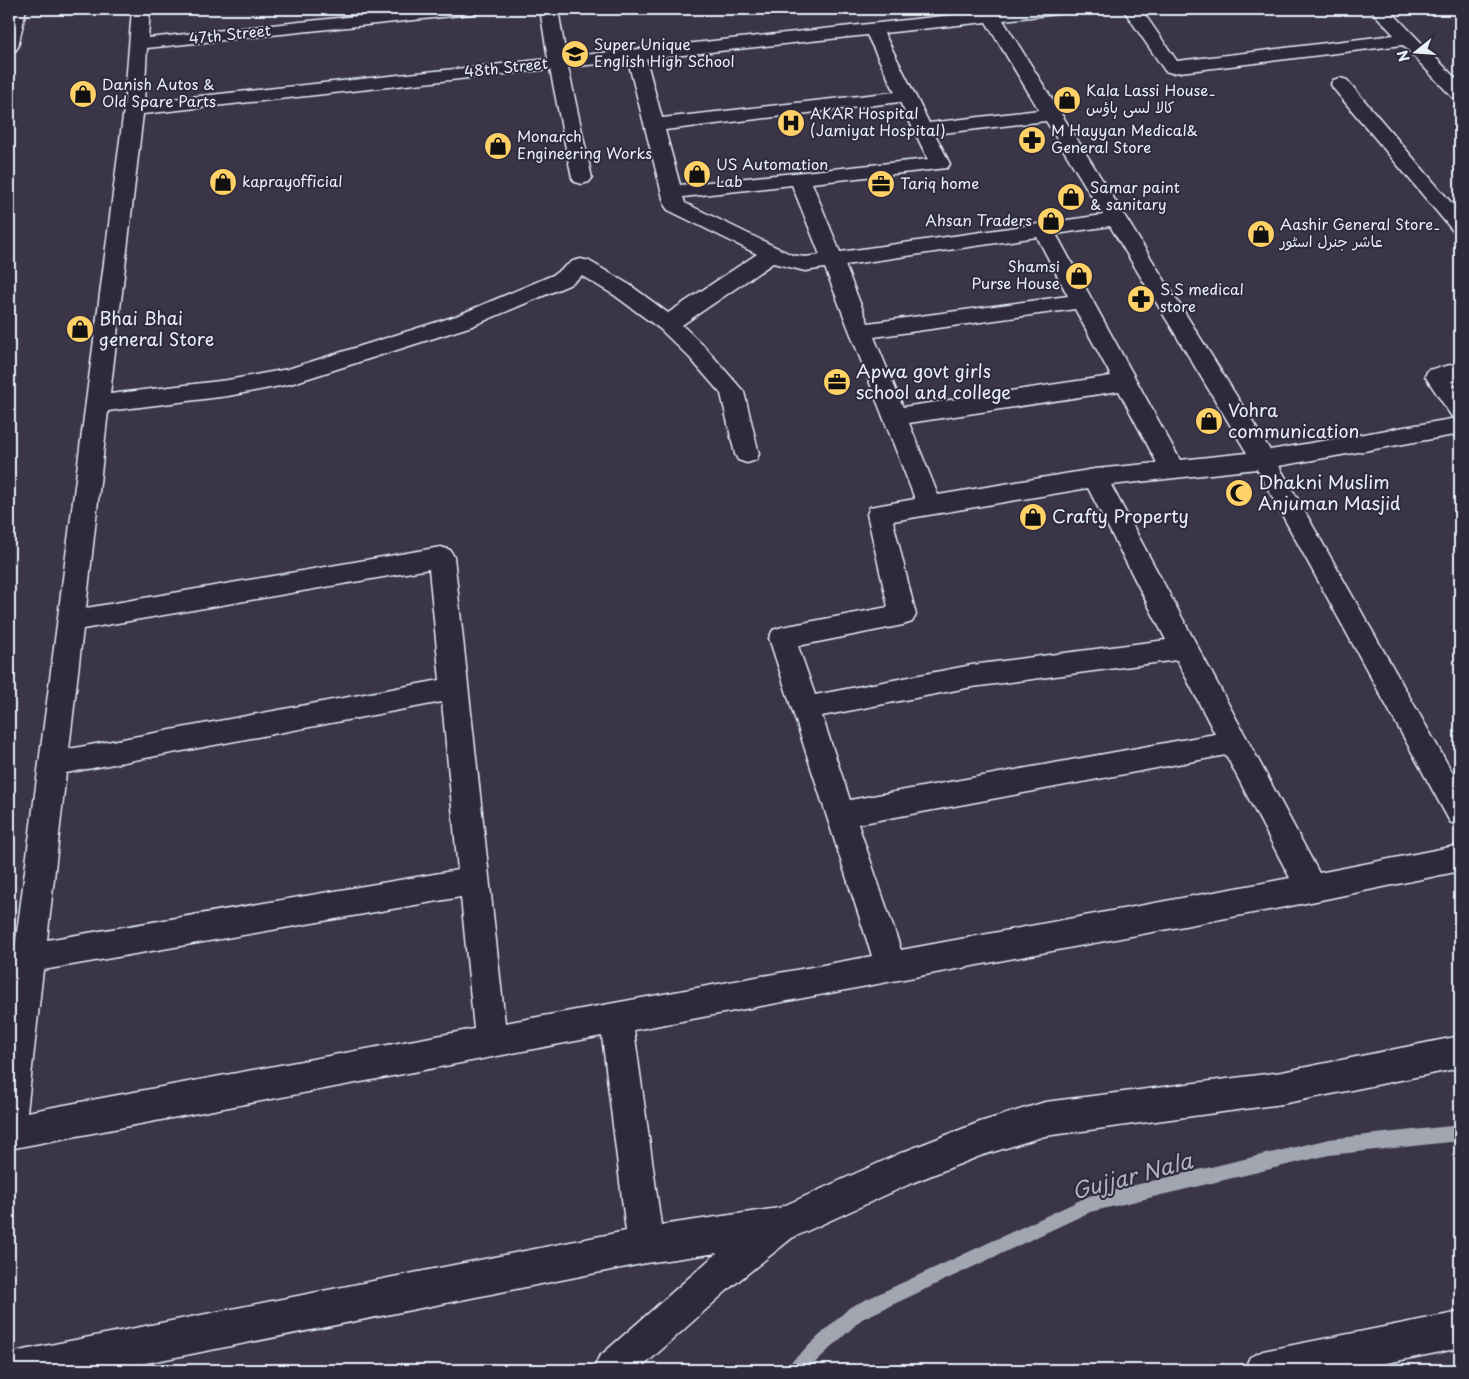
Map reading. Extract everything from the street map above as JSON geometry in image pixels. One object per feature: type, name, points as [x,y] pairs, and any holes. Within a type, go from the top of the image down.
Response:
[{"type":"street","points":[[9,47],[17,9]]},
{"type":"street","points":[[9,1121],[134,109],[141,9]]},
{"type":"street","name":"47th Street","points":[[138,44],[471,9]]},
{"type":"street","points":[[549,9],[558,63],[582,178]]},
{"type":"street","name":"48th Street","points":[[134,109],[873,29],[989,12],[1057,9]]},
{"type":"street","points":[[1132,9],[1172,67],[1408,39]]},
{"type":"street","points":[[1379,9],[1460,94]]},
{"type":"street","points":[[989,12],[1264,460],[1460,813]]},
{"type":"street","points":[[672,192],[940,164],[873,29]]},
{"type":"street","points":[[635,54],[675,206],[787,261],[805,264],[1116,219]]},
{"type":"street","points":[[1340,84],[1460,226]]},
{"type":"street","points":[[654,125],[906,96]]},
{"type":"street","points":[[923,130],[1052,114]]},
{"type":"street","points":[[800,180],[930,506]]},
{"type":"street","points":[[1043,229],[1173,469]]},
{"type":"street","points":[[668,324],[772,254]]},
{"type":"street","points":[[97,404],[228,388],[290,376],[464,321],[561,280],[581,266],[622,290],[668,324],[697,352],[732,392],[747,454]]},
{"type":"street","points":[[861,331],[1082,302]]},
{"type":"street","points":[[1460,371],[1436,376],[1460,411]]},
{"type":"street","points":[[894,416],[1126,382]]},
{"type":"street","points":[[891,967],[782,638],[903,615],[879,514],[1095,478],[1264,460],[1460,426]]},
{"type":"street","points":[[1095,478],[1311,888]]},
{"type":"street","points":[[70,621],[441,557],[492,1041]]},
{"type":"street","points":[[805,708],[972,676],[1184,648]]},
{"type":"street","points":[[52,764],[455,688]]},
{"type":"street","points":[[841,814],[1234,742]]},
{"type":"street","points":[[9,1132],[1311,888],[1460,858]]},
{"type":"street","points":[[29,958],[475,880]]},
{"type":"street","points":[[616,1018],[646,1245]]},
{"type":"street","points":[[612,1370],[718,1274],[780,1226],[903,1169],[980,1139],[1045,1120],[1282,1088],[1460,1052]]},
{"type":"street","points":[[19,1370],[646,1245],[780,1226]]},
{"type":"street","points":[[1263,1370],[1460,1330]]},
{"type":"waterway","name":"Gujjar Nala","points":[[795,1370],[856,1313],[1089,1204],[1329,1147],[1460,1133]]},
{"type":"place","name":"Super Unique English High School","points":[[575,54]]},
{"type":"place","name":"Danish Autos & Old Spare Parts","points":[[83,94]]},
{"type":"place","name":"Kala Lassi House۔ کالا لسی ہاؤس","points":[[1067,100]]},
{"type":"place","name":"AKAR Hospital (Jamiyat Hospital)","points":[[791,123]]},
{"type":"place","name":"M Hayyan Medical& General Store","points":[[1032,140]]},
{"type":"place","name":"Monarch Engineering Works","points":[[498,146]]},
{"type":"place","name":"US Automation Lab","points":[[697,174]]},
{"type":"place","name":"kaprayofficial","points":[[223,182]]},
{"type":"place","name":"Tariq home","points":[[881,184]]},
{"type":"place","name":"Samar paint & sanitary","points":[[1071,197]]},
{"type":"place","name":"Ahsan Traders","points":[[1051,221]]},
{"type":"place","name":"Aashir General Store۔ عاشر جنرل اسٹور","points":[[1261,234]]},
{"type":"place","name":"Shamsi Purse House","points":[[1079,276]]},
{"type":"place","name":"S.S medical store","points":[[1141,299]]},
{"type":"place","name":"Bhai Bhai general Store","points":[[80,329]]},
{"type":"place","name":"Apwa govt girls school and college","points":[[837,382]]},
{"type":"place","name":"Vohra communication","points":[[1209,421]]},
{"type":"place","name":"Dhakni Muslim Anjuman Masjid","points":[[1239,493]]},
{"type":"place","name":"Crafty Property","points":[[1033,517]]}]
